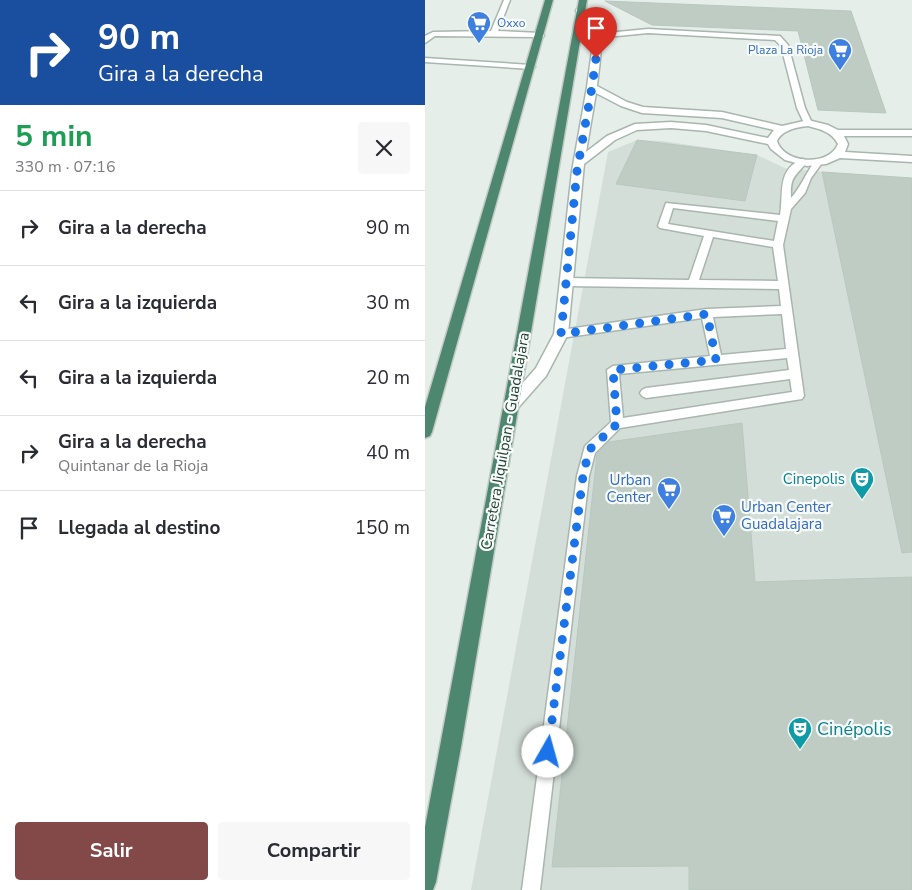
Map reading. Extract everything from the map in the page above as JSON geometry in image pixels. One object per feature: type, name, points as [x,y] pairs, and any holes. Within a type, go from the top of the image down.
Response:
[{"type":"highway","points":[[425,432],[549,0]]},
{"type":"highway","name":"Carretera Jiquilpan - Guadalajara","points":[[425,882],[582,5]]},
{"type":"street","points":[[512,404],[545,369],[555,351],[561,334],[578,163],[592,87],[597,43],[582,5]]},
{"type":"street","points":[[592,87],[625,104],[642,110],[722,115],[781,129]]},
{"type":"street","points":[[716,129],[722,115]]},
{"type":"street","points":[[912,133],[836,133],[823,126],[808,123],[781,129],[776,133],[773,142],[776,149],[783,154],[803,162],[826,161],[838,156],[912,159]]},
{"type":"street","points":[[578,163],[611,138],[635,127],[671,125],[716,129],[773,142]]},
{"type":"street","points":[[836,133],[843,144],[838,156]]},
{"type":"lane","points":[[494,33],[507,0]]},
{"type":"lane","points":[[575,38],[648,31],[769,36],[781,41],[784,45],[801,108],[808,123]]},
{"type":"lane","points":[[425,41],[427,37],[433,34],[494,33],[540,35]]},
{"type":"lane","points":[[425,60],[531,66]]},
{"type":"lane","points":[[531,890],[583,476],[589,450],[617,424],[798,396],[778,245],[787,208],[786,184],[789,176],[803,162]]},
{"type":"lane","points":[[787,208],[802,191],[807,178],[818,162]]},
{"type":"lane","points":[[778,245],[663,226],[669,205],[784,220]]},
{"type":"lane","points":[[693,282],[711,233]]},
{"type":"lane","points":[[566,282],[693,282],[783,285]]},
{"type":"lane","points":[[561,334],[707,314],[786,310]]},
{"type":"lane","points":[[707,314],[716,360]]},
{"type":"lane","points":[[617,424],[613,370],[792,353]]},
{"type":"lane","points":[[646,393],[795,374]]},
{"type":"shaded area","name":"Urban Center Guadalajara","points":[[637,140],[663,141],[757,155],[787,169],[910,178],[912,183],[912,890],[471,890],[608,152]]},
{"type":"building","name":"Plaza La Rioja","points":[[605,1],[851,11],[886,113],[818,110],[798,31],[652,25]]},
{"type":"building","points":[[637,140],[757,155],[745,201],[616,184]]},
{"type":"building","points":[[822,172],[912,178],[912,552],[902,553]]},
{"type":"building","points":[[742,423],[755,582],[912,577],[912,890],[689,890],[689,866],[552,867],[597,454],[609,442]]},
{"type":"place","name":"Oxxo","points":[[479,44]]},
{"type":"place","name":"Plaza La Rioja","points":[[840,71]]},
{"type":"place","name":"Cinepolis","points":[[862,500]]},
{"type":"place","name":"Urban Center","points":[[669,510]]},
{"type":"place","name":"Urban Center Guadalajara","points":[[724,537]]},
{"type":"place","name":"Cinépolis","points":[[800,750]]},
{"type":"route","points":[[548,752],[583,476],[589,450],[617,424],[613,370],[716,360],[707,314],[561,334],[577,171],[596,58]]}]
